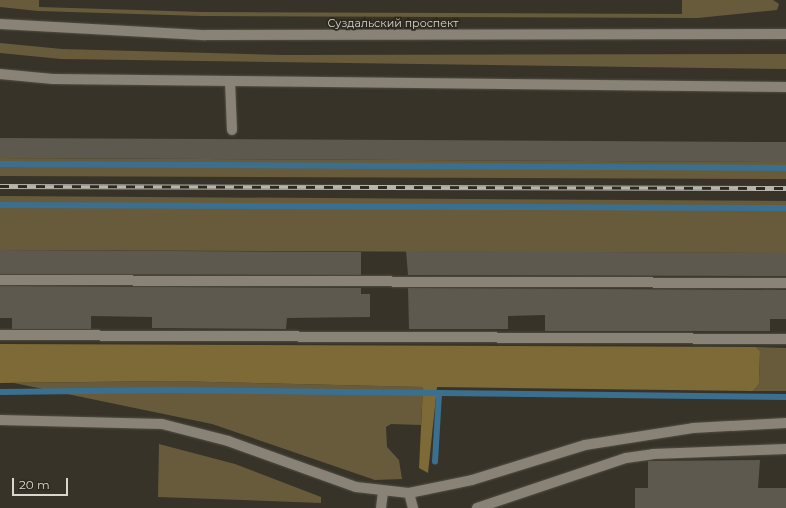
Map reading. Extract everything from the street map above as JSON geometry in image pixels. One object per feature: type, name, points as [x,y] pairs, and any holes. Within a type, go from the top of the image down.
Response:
[{"type":"main road","name":"Суздальский проспект","points":[[0,24],[206,35],[786,34]]},
{"type":"main road","points":[[0,74],[53,80],[786,88]]},
{"type":"main road","points":[[230,81],[232,130]]},
{"type":"main road","points":[[0,280],[786,283]]},
{"type":"main road","points":[[0,335],[786,339]]},
{"type":"main road","points":[[0,420],[162,424],[228,441],[332,480],[383,492],[409,493],[472,480],[585,445],[693,428],[786,423]]},
{"type":"main road","points":[[477,508],[626,458],[786,449]]},
{"type":"main road","points":[[380,508],[383,492]]},
{"type":"main road","points":[[409,493],[413,508]]},
{"type":"shaded area","points":[[0,0],[39,0],[39,7],[202,12],[682,14],[682,0],[773,0],[779,4],[777,10],[698,18],[202,16],[38,11],[0,7]]},
{"type":"shaded area","points":[[0,43],[62,49],[284,55],[786,54],[786,69],[61,59],[0,53]]},
{"type":"shaded area","points":[[0,158],[786,162],[786,179],[0,176]]},
{"type":"shaded area","points":[[0,196],[786,201],[786,253],[0,250]]},
{"type":"shaded area","points":[[0,344],[756,347],[760,351],[759,384],[753,391],[437,387],[428,473],[419,468],[423,387],[171,381],[0,383]]},
{"type":"shaded area","points":[[756,347],[786,348],[786,391],[753,391],[759,384],[760,351]]},
{"type":"shaded area","points":[[171,381],[423,387],[421,425],[391,424],[386,427],[387,447],[399,460],[402,479],[375,480],[212,424],[14,383]]},
{"type":"shaded area","points":[[159,444],[235,464],[321,497],[321,503],[158,497]]},
{"type":"building","points":[[0,138],[786,142],[786,162],[0,158]]},
{"type":"building","points":[[0,250],[361,252],[361,275],[0,274]]},
{"type":"building","points":[[406,251],[786,253],[786,276],[408,275]]},
{"type":"building","points":[[0,286],[361,288],[361,294],[370,294],[370,317],[287,318],[286,329],[152,328],[152,317],[91,316],[91,329],[12,329],[12,318],[0,318]]},
{"type":"building","points":[[408,288],[786,290],[786,319],[770,319],[770,331],[545,331],[545,315],[508,316],[508,329],[409,329]]},
{"type":"building","points":[[760,460],[758,488],[786,488],[786,508],[635,508],[635,488],[648,488],[648,461]]},
{"type":"waterway","points":[[0,164],[786,168]]},
{"type":"waterway","points":[[0,205],[786,208]]},
{"type":"waterway","points":[[0,392],[170,390],[786,397]]},
{"type":"waterway","points":[[435,462],[439,395]]},
{"type":"railway","points":[[0,186],[786,188]]}]
